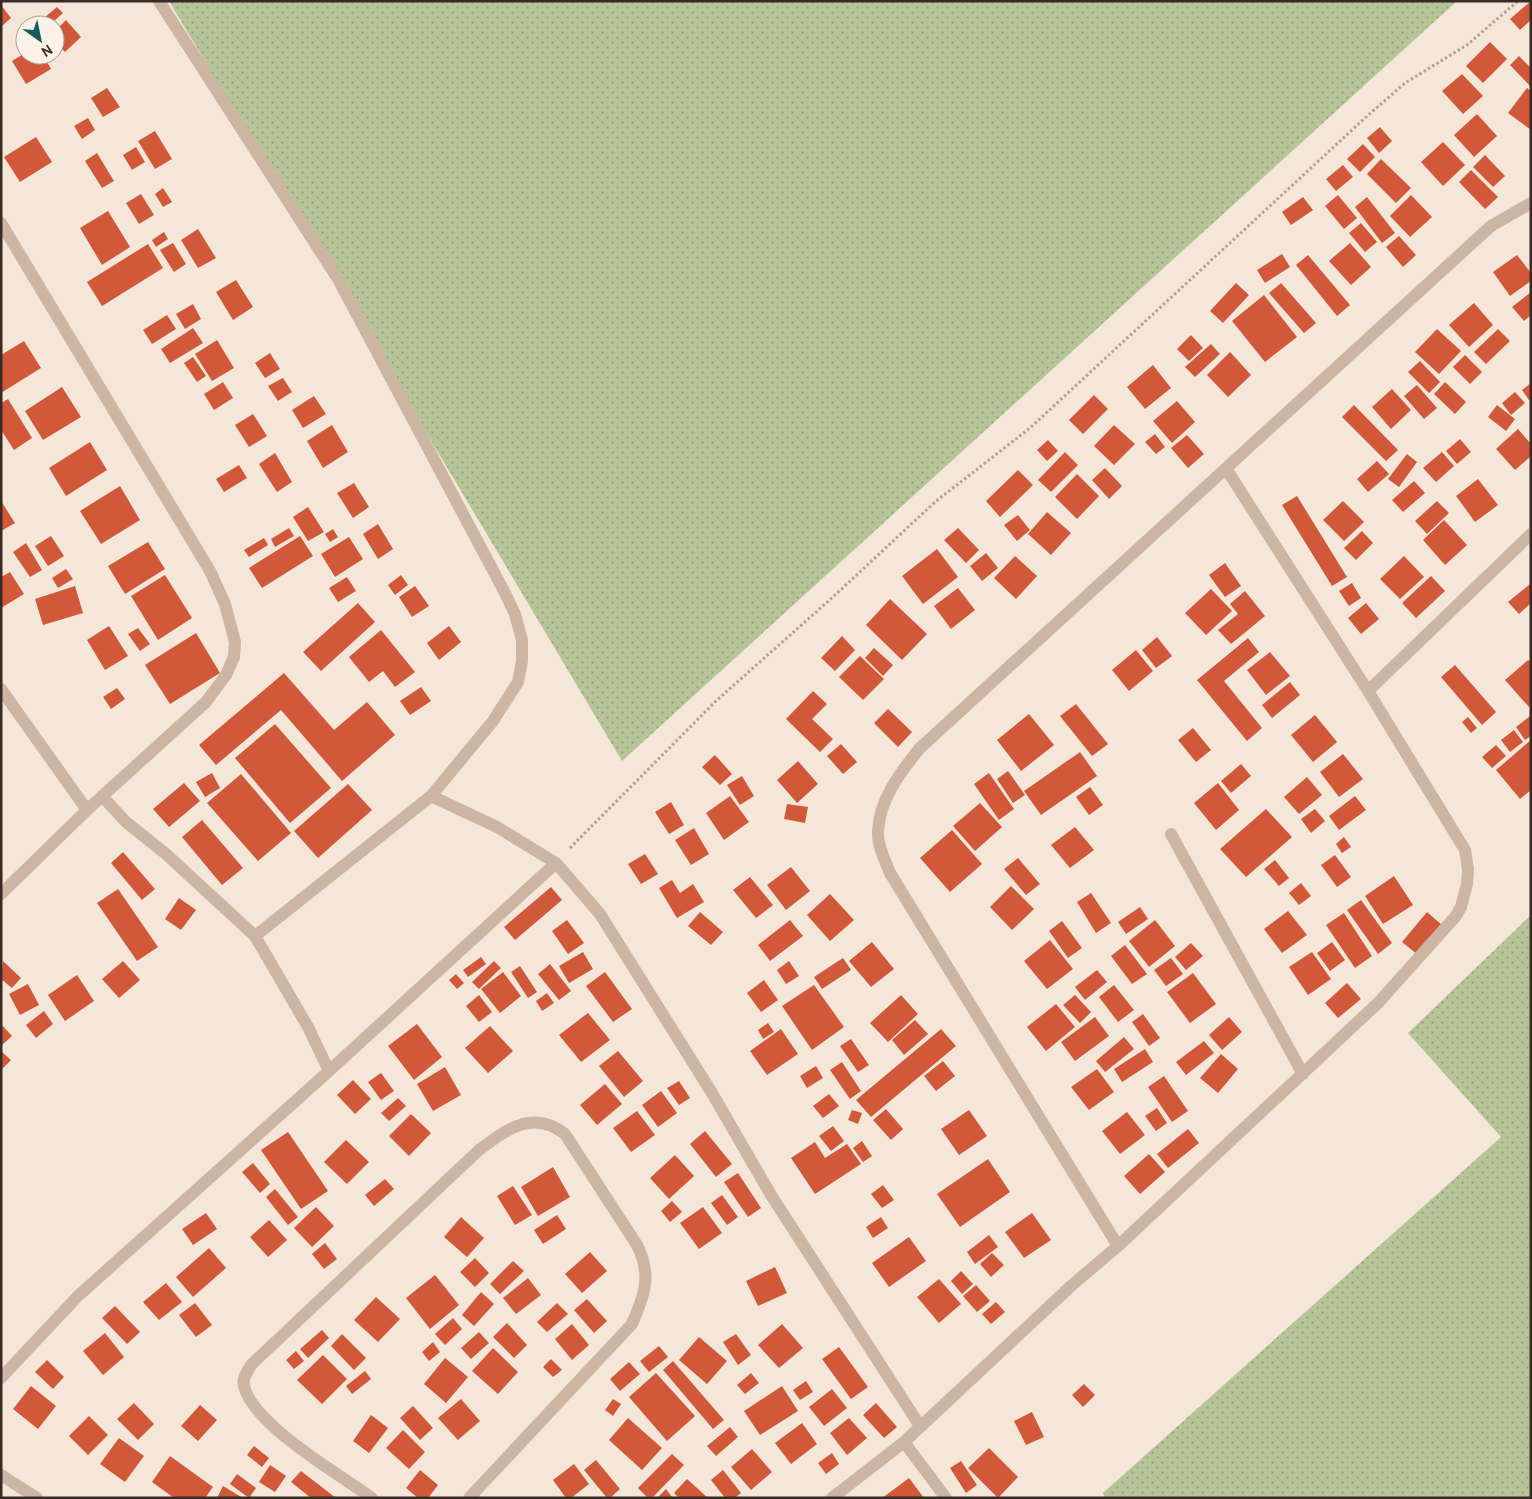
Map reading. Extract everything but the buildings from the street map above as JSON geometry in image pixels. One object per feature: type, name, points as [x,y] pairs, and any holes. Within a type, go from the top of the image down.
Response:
[{"type":"street","points":[[159,1],[338,279],[514,614],[522,640],[522,661],[518,682],[493,721],[430,796],[255,936]]},
{"type":"street","points":[[1118,1246],[900,890],[882,854],[877,833],[888,794],[899,774],[919,749],[1227,470],[1491,226],[1512,212],[1531,203]]},
{"type":"street","points":[[1,223],[210,571],[225,604],[235,642],[234,657],[226,675],[206,702],[87,810],[1,894]]},
{"type":"street","points":[[832,1498],[904,1442],[1303,1074],[1378,1003],[1449,927],[1461,907],[1467,884],[1468,869],[1464,850],[1368,691],[1227,470]]},
{"type":"street","points":[[1368,691],[1531,534]]},
{"type":"street","points":[[1,689],[87,810]]},
{"type":"street","points":[[102,796],[126,822],[166,854],[255,936],[308,1027],[330,1071]]},
{"type":"street","points":[[430,796],[497,827],[556,863],[600,914],[712,1093],[771,1195],[920,1426]]},
{"type":"street","points":[[1171,834],[1303,1074]]},
{"type":"street","points":[[1,1378],[78,1296],[330,1071],[556,863]]},
{"type":"street","points":[[372,1498],[271,1426],[254,1406],[244,1387],[246,1373],[251,1365],[479,1150],[511,1127],[537,1122],[547,1123],[566,1134],[637,1245],[645,1261],[646,1281],[642,1299],[632,1324],[469,1498]]},
{"type":"street","points":[[904,1442],[946,1498]]},
{"type":"street","points":[[1,1475],[37,1498]]},
{"type":"path","points":[[556,863],[717,700],[833,597],[935,502],[1030,428],[1365,118],[1405,84],[1467,45],[1518,1]]},
{"type":"green space","points":[[169,1],[1457,1],[622,761]]},
{"type":"green space","points":[[1531,915],[1531,1498],[1105,1498],[1103,1493],[1501,1137],[1408,1033]]}]
